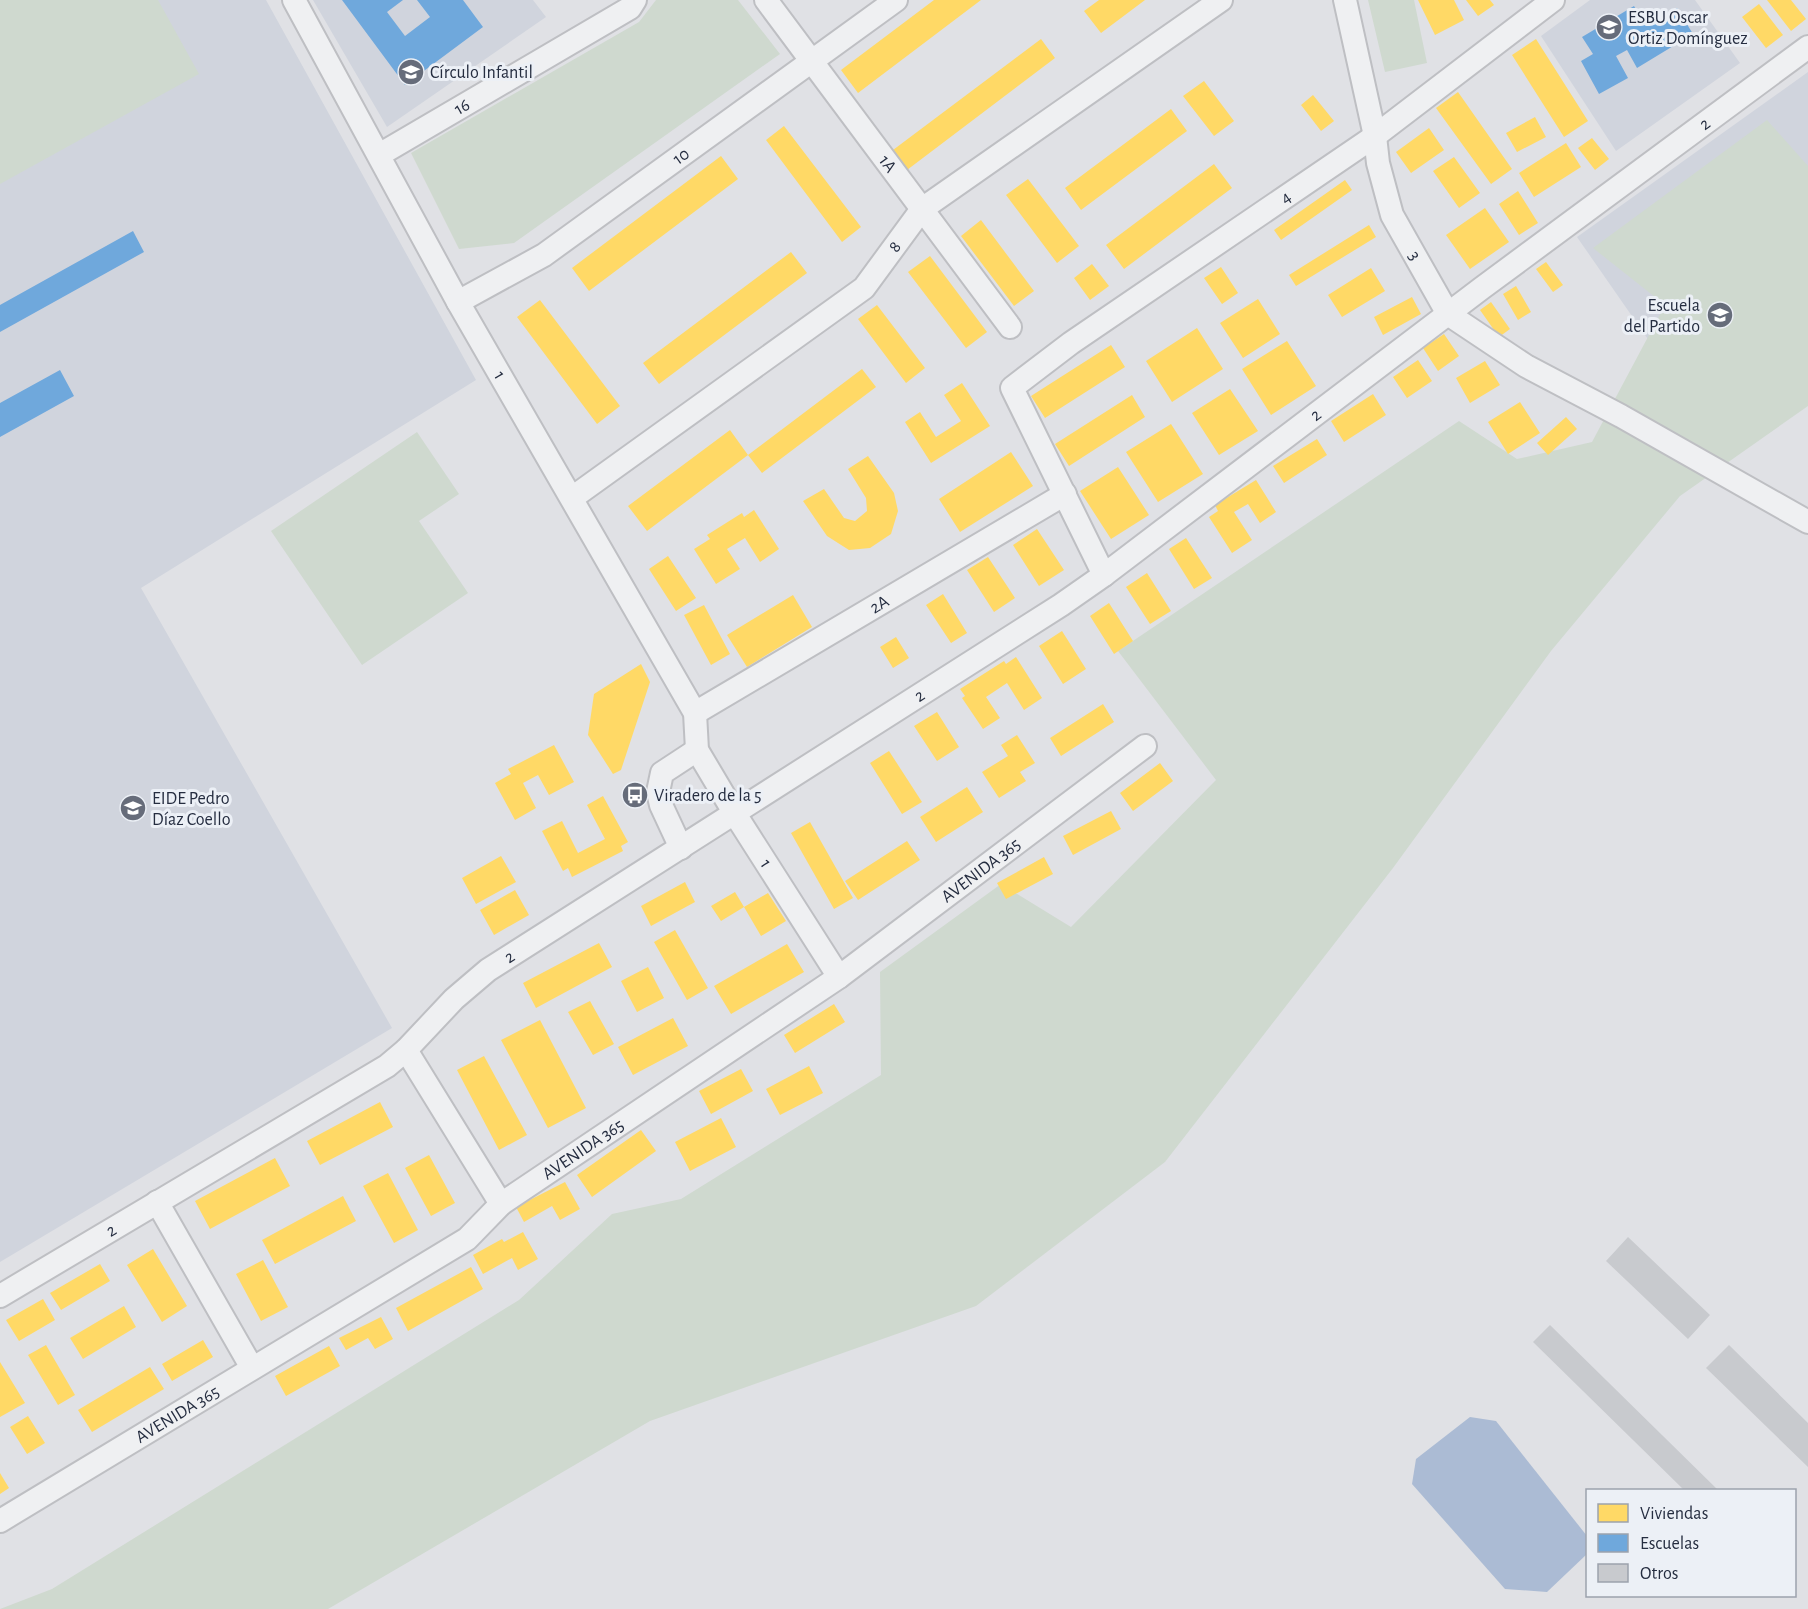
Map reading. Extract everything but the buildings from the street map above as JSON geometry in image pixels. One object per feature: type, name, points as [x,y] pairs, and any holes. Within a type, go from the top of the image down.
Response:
[{"type":"street","name":"1","points":[[294,0],[458,302],[695,713],[697,750],[839,977]]},
{"type":"street","name":"16","points":[[379,155],[630,8],[635,0]]},
{"type":"street","name":"1A","points":[[766,0],[1010,327]]},
{"type":"street","name":"10","points":[[458,302],[544,255],[896,0]]},
{"type":"street","name":"8","points":[[572,498],[864,288],[922,209],[1221,0]]},
{"type":"street","name":"3","points":[[1345,0],[1375,136],[1378,163],[1392,215],[1448,314],[1526,366],[1621,416],[1808,522]]},
{"type":"street","name":"4","points":[[1065,494],[1012,388],[1071,343],[1375,136],[1553,0]]},
{"type":"street","name":"2","points":[[0,1296],[387,1066],[406,1050],[454,999],[488,970],[1061,605],[1808,47]]},
{"type":"street","points":[[1065,494],[1104,575]]},
{"type":"street","name":"2A","points":[[695,713],[1065,494]]},
{"type":"street","name":"AVENIDA 365","points":[[0,1521],[467,1239],[501,1204],[839,977],[1145,746]]},
{"type":"street","points":[[681,848],[661,805],[658,792],[662,774],[697,750]]},
{"type":"street","points":[[406,1050],[501,1204]]},
{"type":"street","points":[[157,1202],[252,1368]]},
{"type":"shaded area","name":"EIDE Pedro Díaz Coello","points":[[0,0],[266,0],[476,380],[141,588],[392,1028],[0,1262]]},
{"type":"shaded area","points":[[0,0],[158,0],[199,74],[0,184]]},
{"type":"shaded area","name":"Círculo Infantil","points":[[313,0],[533,0],[546,17],[387,127]]},
{"type":"shaded area","points":[[656,0],[738,0],[780,54],[514,243],[459,249],[411,153],[639,22]]},
{"type":"shaded area","points":[[1368,0],[1414,0],[1427,63],[1385,72]]},
{"type":"shaded area","points":[[1590,0],[1695,0],[1740,63],[1616,151],[1541,36]]},
{"type":"shaded area","name":"Escuela del Partido","points":[[1808,72],[1808,393],[1716,437],[1577,237]]},
{"type":"shaded area","points":[[1767,120],[1808,166],[1808,406],[1680,496],[1551,651],[1393,868],[1165,1162],[976,1306],[650,1421],[328,1609],[0,1609],[52,1589],[519,1300],[612,1214],[681,1199],[881,1075],[880,972],[1001,884],[1071,927],[1216,780],[1118,651],[1459,421],[1517,459],[1592,442],[1665,305],[1593,248]]},
{"type":"shaded area","points":[[417,432],[459,494],[419,521],[468,593],[362,665],[271,531]]},
{"type":"water","points":[[1470,1417],[1496,1421],[1586,1535],[1586,1555],[1547,1592],[1505,1589],[1412,1484],[1416,1459]]},
{"type":"place","name":"ESBU Oscar Ortiz Domínguez","points":[[1609,27]]},
{"type":"place","name":"Círculo Infantil","points":[[411,72]]},
{"type":"place","name":"Escuela del Partido","points":[[1720,315]]},
{"type":"place","name":"Viradero de la 5","points":[[635,795]]},
{"type":"place","name":"EIDE Pedro Díaz Coello","points":[[133,808]]}]
